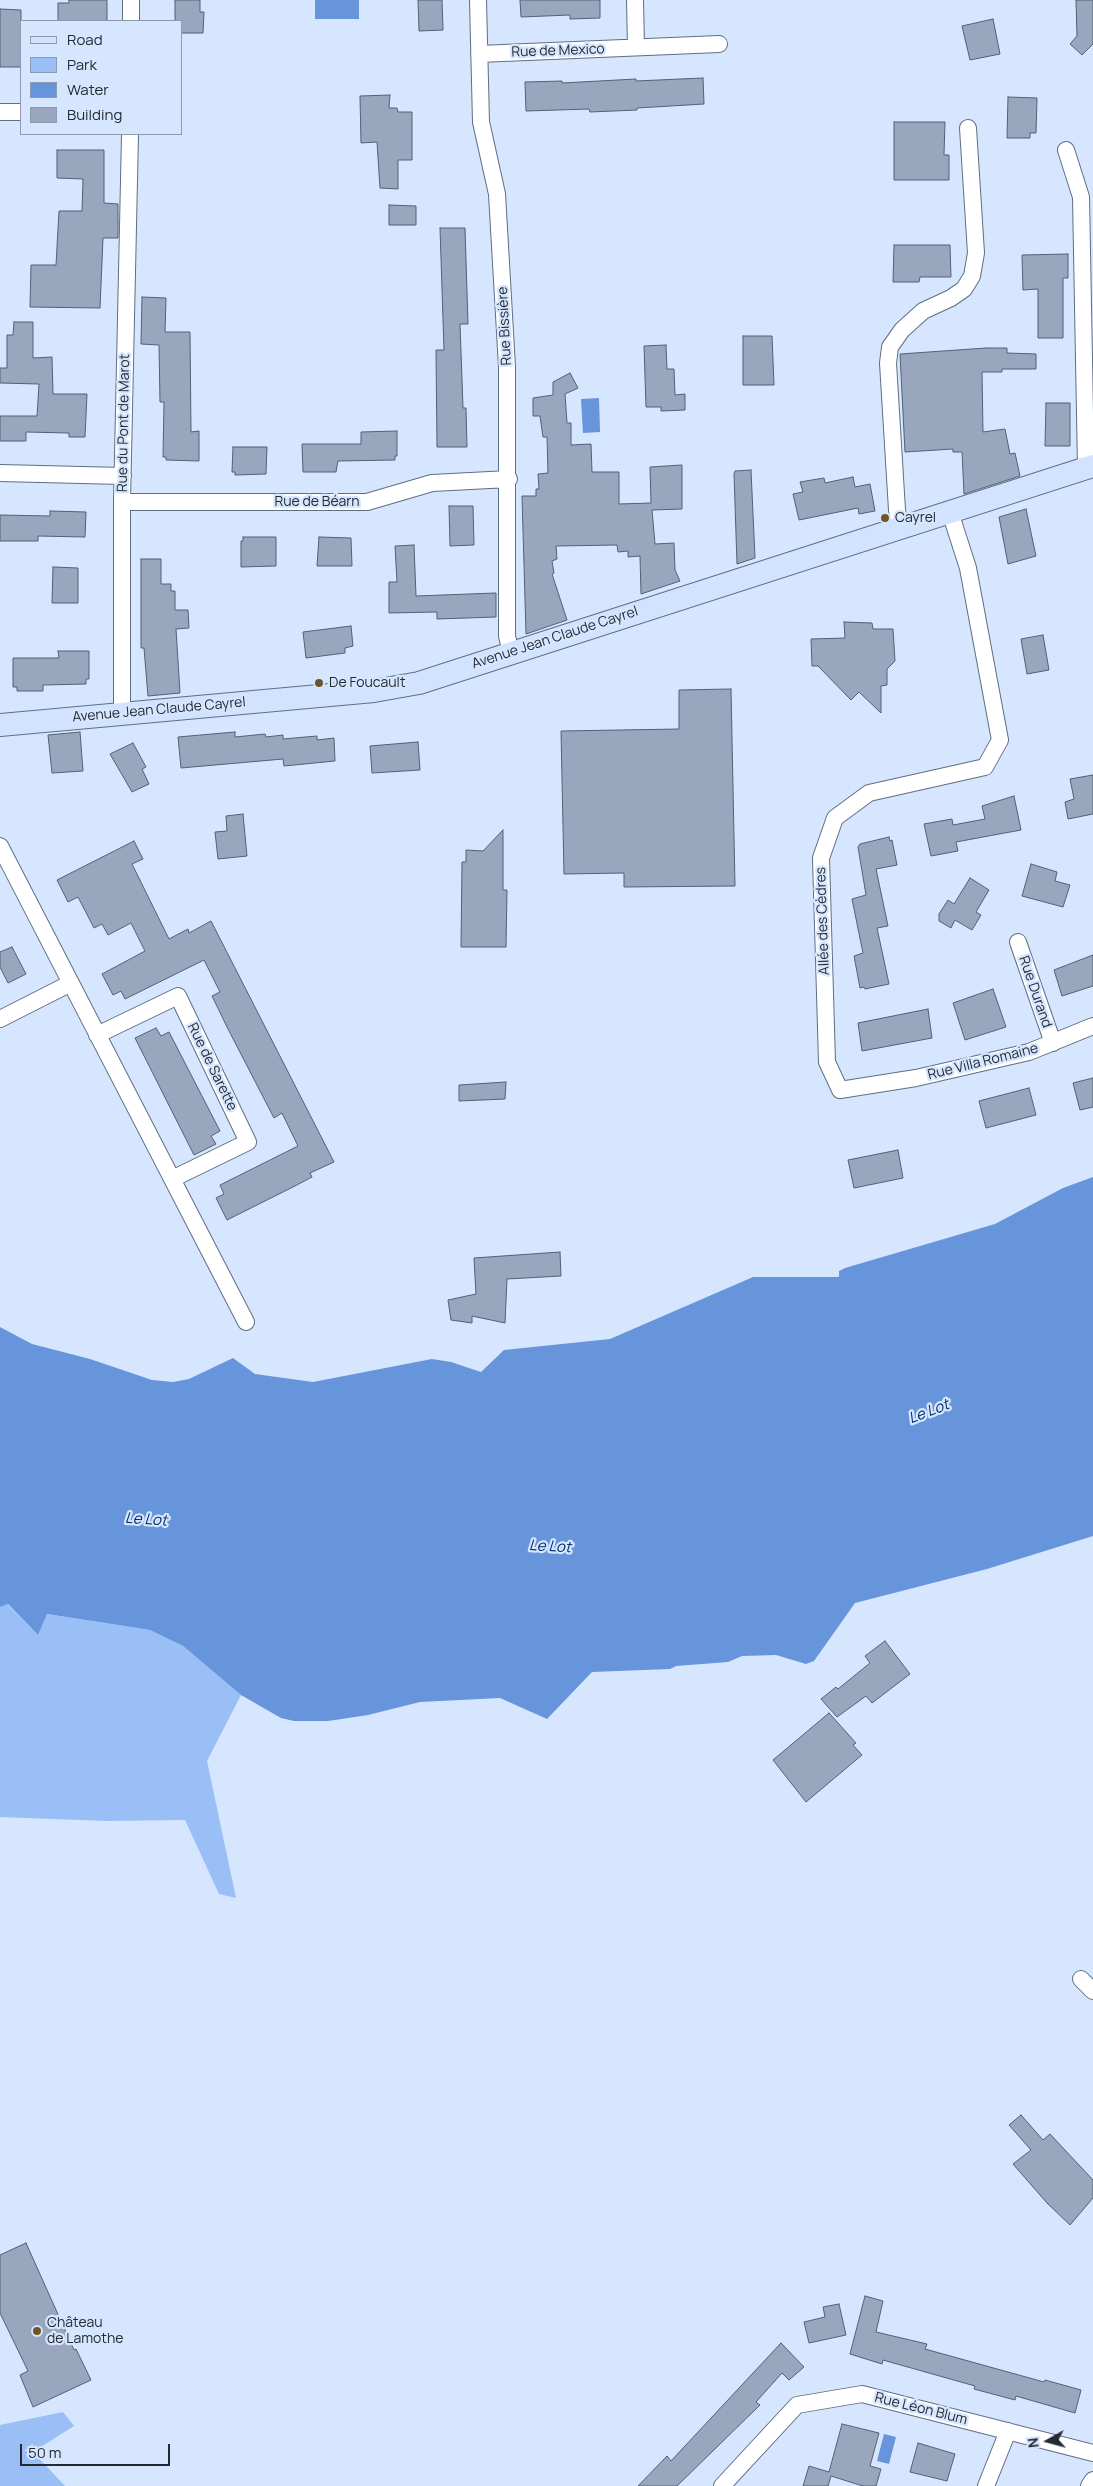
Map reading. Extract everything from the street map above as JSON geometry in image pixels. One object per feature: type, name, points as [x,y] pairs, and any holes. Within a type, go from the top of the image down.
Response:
[{"type":"main road","name":"Avenue Jean Claude Cayrel","points":[[0,725],[374,691],[418,682],[1090,467]]},
{"type":"street","points":[[131,0],[131,20]]},
{"type":"street","name":"Rue Bissière","points":[[478,0],[481,122],[497,194],[507,367],[509,479],[507,636],[512,652]]},
{"type":"street","points":[[635,0],[636,47]]},
{"type":"street","name":"Rue de Mexico","points":[[479,54],[719,44]]},
{"type":"street","points":[[0,112],[20,112]]},
{"type":"street","points":[[900,527],[897,510],[888,363],[890,347],[902,330],[924,311],[951,298],[964,289],[972,276],[976,253],[968,128]]},
{"type":"street","name":"Rue du Pont de Marot","points":[[122,713],[122,502],[130,135]]},
{"type":"street","points":[[1066,150],[1081,198],[1090,467]]},
{"type":"street","points":[[0,473],[123,476]]},
{"type":"street","name":"Rue de Béarn","points":[[122,502],[367,502],[432,483],[509,479]]},
{"type":"street","name":"Allée des Cèdres","points":[[899,1081],[840,1090],[827,1062],[821,858],[835,818],[869,793],[985,767],[1000,740],[968,568],[950,512]]},
{"type":"street","points":[[0,846],[246,1322]]},
{"type":"street","name":"Rue Durand","points":[[1018,942],[1053,1043]]},
{"type":"street","points":[[0,1019],[70,983]]},
{"type":"street","name":"Rue de Sarette","points":[[98,1035],[178,996],[248,1142],[172,1179]]},
{"type":"street","name":"Rue Villa Romaine","points":[[899,1081],[1029,1052],[1093,1026]]},
{"type":"street","name":"Rue Léon Blum","points":[[722,2486],[797,2405],[862,2394],[1093,2453]]},
{"type":"street","points":[[986,2486],[1008,2431]]},
{"type":"street","points":[[1089,2486],[1093,2480]]},
{"type":"green space","points":[[7,1604],[38,1635],[46,1614],[150,1630],[183,1646],[241,1695],[207,1761],[236,1898],[219,1894],[185,1820],[106,1821],[0,1817],[0,1607]]},
{"type":"green space","points":[[63,2412],[74,2426],[33,2452],[65,2486],[0,2486],[0,2425]]},
{"type":"water","points":[[315,0],[359,0],[359,19],[315,19]]},
{"type":"water","points":[[599,398],[600,432],[583,433],[581,399]]},
{"type":"water","name":"Le Lot","points":[[1093,1177],[1093,1536],[987,1569],[855,1603],[814,1661],[806,1664],[776,1655],[742,1656],[728,1662],[676,1666],[670,1669],[592,1672],[547,1719],[500,1698],[420,1702],[368,1715],[328,1721],[294,1721],[281,1718],[241,1695],[183,1646],[150,1630],[47,1614],[38,1635],[8,1604],[0,1607],[0,1327],[32,1344],[90,1359],[152,1380],[173,1382],[189,1379],[233,1358],[255,1374],[313,1382],[432,1359],[451,1362],[481,1372],[504,1350],[610,1339],[753,1277],[839,1277],[839,1271],[845,1268],[995,1224],[1063,1188]]},
{"type":"water","points":[[884,2434],[896,2437],[889,2464],[877,2461]]},
{"type":"building","points":[[69,0],[107,0],[107,20],[58,20],[58,3],[69,3]]},
{"type":"building","points":[[175,0],[200,0],[200,12],[204,12],[203,33],[182,33],[182,20],[175,20]]},
{"type":"building","points":[[418,0],[442,0],[443,30],[419,31]]},
{"type":"building","points":[[520,0],[600,0],[600,18],[570,19],[570,15],[521,17]]},
{"type":"building","points":[[1076,0],[1093,0],[1093,44],[1082,55],[1070,44],[1077,36]]},
{"type":"building","points":[[0,9],[21,10],[20,67],[0,67]]},
{"type":"building","points":[[993,19],[1000,54],[970,60],[962,26]]},
{"type":"building","points":[[703,78],[704,104],[590,112],[589,109],[526,111],[525,82],[562,81],[562,83]]},
{"type":"building","points":[[390,95],[389,108],[397,108],[398,112],[412,112],[412,160],[398,160],[398,189],[380,188],[377,142],[361,143],[360,96]]},
{"type":"building","points":[[1008,97],[1037,98],[1036,133],[1030,133],[1030,138],[1007,138]]},
{"type":"building","points":[[894,122],[945,122],[944,155],[949,155],[949,180],[894,180]]},
{"type":"building","points":[[57,150],[104,150],[104,203],[118,204],[118,238],[103,238],[100,308],[30,307],[31,265],[56,265],[59,211],[82,211],[83,179],[57,178]]},
{"type":"building","points":[[389,205],[416,206],[416,225],[389,225]]},
{"type":"building","points":[[440,228],[465,228],[468,324],[460,324],[463,408],[466,408],[467,447],[437,447],[436,350],[444,350]]},
{"type":"building","points":[[894,245],[950,245],[951,277],[920,277],[919,282],[893,282]]},
{"type":"building","points":[[1068,254],[1068,278],[1063,278],[1063,338],[1038,338],[1038,289],[1023,290],[1022,255]]},
{"type":"building","points":[[142,297],[166,298],[165,332],[190,332],[191,432],[199,431],[199,461],[166,460],[166,457],[163,457],[164,402],[160,402],[159,345],[141,344]]},
{"type":"building","points":[[14,322],[33,322],[33,358],[52,357],[53,394],[87,394],[85,437],[69,437],[69,433],[26,432],[26,441],[0,441],[0,416],[37,416],[39,384],[0,383],[0,368],[7,368],[7,335],[13,335]]},
{"type":"building","points":[[743,336],[772,336],[774,385],[743,385]]},
{"type":"building","points":[[666,345],[667,369],[674,369],[675,395],[685,394],[685,410],[661,411],[661,407],[646,407],[644,346]]},
{"type":"building","points":[[1007,348],[1007,353],[1036,354],[1036,369],[1002,369],[1002,372],[982,372],[983,432],[1005,429],[1010,454],[1015,453],[1020,476],[964,494],[962,452],[953,452],[953,449],[905,452],[900,354]]},
{"type":"building","points":[[570,373],[578,388],[565,394],[567,423],[571,423],[571,445],[591,444],[592,472],[619,472],[619,504],[651,503],[650,467],[682,465],[682,509],[652,510],[655,544],[674,543],[675,570],[680,581],[641,594],[640,556],[628,557],[628,551],[618,552],[617,545],[556,546],[557,559],[552,561],[554,573],[552,574],[567,620],[526,634],[522,496],[536,496],[536,489],[539,489],[538,474],[548,473],[547,437],[543,437],[540,416],[533,416],[533,398],[553,395],[553,382]]},
{"type":"building","points":[[1046,403],[1070,403],[1070,446],[1045,446]]},
{"type":"building","points":[[397,431],[397,456],[395,456],[395,460],[338,461],[336,472],[303,472],[302,444],[361,444],[361,432]]},
{"type":"building","points":[[233,447],[267,447],[266,474],[235,475],[235,472],[232,472]]},
{"type":"building","points":[[751,470],[755,558],[737,564],[734,474],[735,471]]},
{"type":"building","points":[[853,477],[855,487],[870,484],[875,511],[859,514],[858,508],[799,520],[793,494],[803,492],[800,482],[824,478],[825,483]]},
{"type":"building","points":[[449,506],[473,506],[474,545],[450,546]]},
{"type":"building","points":[[1026,509],[1036,556],[1008,564],[999,517]]},
{"type":"building","points":[[50,511],[86,512],[85,537],[38,536],[38,541],[0,541],[0,515],[50,516]]},
{"type":"building","points":[[243,537],[276,537],[276,566],[241,567],[241,541],[243,541]]},
{"type":"building","points":[[319,537],[351,538],[352,566],[317,566]]},
{"type":"building","points":[[414,545],[416,596],[496,593],[496,617],[437,619],[437,612],[389,613],[389,582],[397,582],[395,546]]},
{"type":"building","points":[[141,559],[161,559],[161,584],[171,584],[171,591],[175,591],[175,610],[188,610],[189,628],[176,629],[180,693],[148,696],[144,648],[141,648]]},
{"type":"building","points":[[53,567],[78,568],[78,603],[52,603]]},
{"type":"building","points":[[844,622],[872,623],[873,629],[893,629],[895,661],[887,669],[887,685],[881,686],[881,713],[859,692],[851,700],[818,666],[812,666],[811,639],[845,638]]},
{"type":"building","points":[[351,626],[353,646],[345,648],[345,653],[306,658],[303,632]]},
{"type":"building","points":[[1043,635],[1049,670],[1027,674],[1021,639]]},
{"type":"building","points":[[58,651],[89,651],[89,679],[86,679],[86,684],[43,685],[43,691],[17,691],[17,687],[13,687],[13,658],[59,658]]},
{"type":"building","points":[[731,689],[735,886],[624,887],[624,873],[564,874],[561,731],[679,729],[679,690]]},
{"type":"building","points":[[80,732],[83,771],[52,773],[48,735]]},
{"type":"building","points":[[235,732],[235,737],[265,734],[266,737],[283,735],[283,739],[317,736],[317,740],[334,738],[335,761],[284,766],[283,759],[181,768],[178,737]]},
{"type":"building","points":[[418,742],[420,770],[372,773],[370,746]]},
{"type":"building","points":[[133,743],[146,767],[142,769],[149,784],[132,792],[110,754]]},
{"type":"building","points":[[1093,775],[1093,814],[1068,819],[1065,802],[1074,799],[1070,779]]},
{"type":"building","points":[[1014,796],[1021,830],[956,842],[958,851],[931,856],[924,824],[952,819],[953,825],[985,819],[982,806]]},
{"type":"building","points":[[243,814],[247,856],[218,859],[215,832],[227,831],[226,816]]},
{"type":"building","points":[[503,830],[503,890],[507,890],[506,947],[461,947],[462,862],[466,862],[466,850],[483,851]]},
{"type":"building","points":[[889,837],[890,841],[892,840],[897,865],[876,869],[888,926],[877,928],[889,984],[865,989],[864,987],[860,988],[854,956],[863,953],[852,899],[866,895],[858,847],[860,844]]},
{"type":"building","points":[[134,841],[143,859],[132,864],[169,939],[188,929],[189,933],[211,921],[334,1162],[310,1173],[312,1177],[227,1220],[216,1198],[224,1194],[220,1185],[298,1146],[282,1113],[274,1118],[228,1029],[212,996],[220,992],[204,960],[125,999],[121,991],[113,995],[102,974],[145,951],[131,923],[108,935],[102,924],[94,928],[78,897],[68,902],[57,880]]},
{"type":"building","points":[[1031,864],[1057,872],[1055,881],[1070,885],[1063,907],[1022,896]]},
{"type":"building","points":[[970,878],[989,890],[976,912],[981,915],[972,930],[955,920],[951,928],[939,921],[939,914],[948,900],[954,904]]},
{"type":"building","points":[[12,947],[26,974],[8,983],[0,967],[0,952]]},
{"type":"building","points":[[1093,955],[1093,986],[1062,996],[1054,970]]},
{"type":"building","points":[[993,989],[1006,1027],[965,1040],[953,1003]]},
{"type":"building","points":[[928,1009],[932,1038],[862,1051],[858,1023]]},
{"type":"building","points":[[156,1028],[161,1036],[169,1032],[220,1131],[211,1136],[216,1144],[194,1155],[135,1038]]},
{"type":"building","points":[[1093,1078],[1093,1107],[1080,1110],[1073,1083]]},
{"type":"building","points":[[506,1082],[505,1099],[459,1101],[459,1085]]},
{"type":"building","points":[[1029,1088],[1036,1115],[986,1128],[979,1101]]},
{"type":"building","points":[[898,1150],[903,1178],[854,1188],[848,1160]]},
{"type":"building","points":[[560,1252],[561,1276],[507,1279],[505,1323],[472,1316],[472,1323],[451,1320],[448,1300],[476,1294],[474,1258]]},
{"type":"building","points":[[885,1641],[910,1674],[872,1703],[866,1696],[837,1717],[821,1699],[836,1687],[838,1689],[870,1663],[865,1656]]},
{"type":"building","points":[[829,1713],[856,1743],[853,1745],[862,1755],[806,1802],[773,1760]]},
{"type":"building","points":[[1021,2115],[1043,2140],[1050,2134],[1093,2180],[1093,2198],[1070,2225],[1047,2203],[1013,2164],[1031,2150],[1009,2125]]},
{"type":"building","name":"Château de Lamothe","points":[[26,2243],[74,2350],[76,2349],[91,2380],[33,2407],[20,2375],[28,2371],[0,2313],[0,2255]]},
{"type":"building","points":[[865,2296],[883,2301],[876,2332],[927,2344],[925,2349],[1044,2382],[1045,2380],[1081,2390],[1075,2413],[1016,2396],[1015,2400],[974,2389],[975,2386],[883,2360],[882,2364],[850,2354]]},
{"type":"building","points":[[839,2304],[846,2335],[809,2343],[804,2322],[825,2317],[823,2307]]},
{"type":"building","points":[[781,2343],[804,2367],[789,2380],[782,2373],[756,2402],[760,2405],[677,2486],[638,2486],[667,2456],[671,2461]]},
{"type":"building","points":[[842,2424],[879,2433],[870,2466],[881,2469],[876,2486],[863,2486],[831,2476],[828,2486],[803,2486],[809,2466],[829,2472]]},
{"type":"building","points":[[918,2443],[955,2454],[947,2481],[910,2472]]},
{"type":"place","name":"Cayrel","points":[[885,518]]},
{"type":"place","name":"De Foucault","points":[[319,683]]},
{"type":"place","name":"Château de Lamothe","points":[[37,2331]]}]
